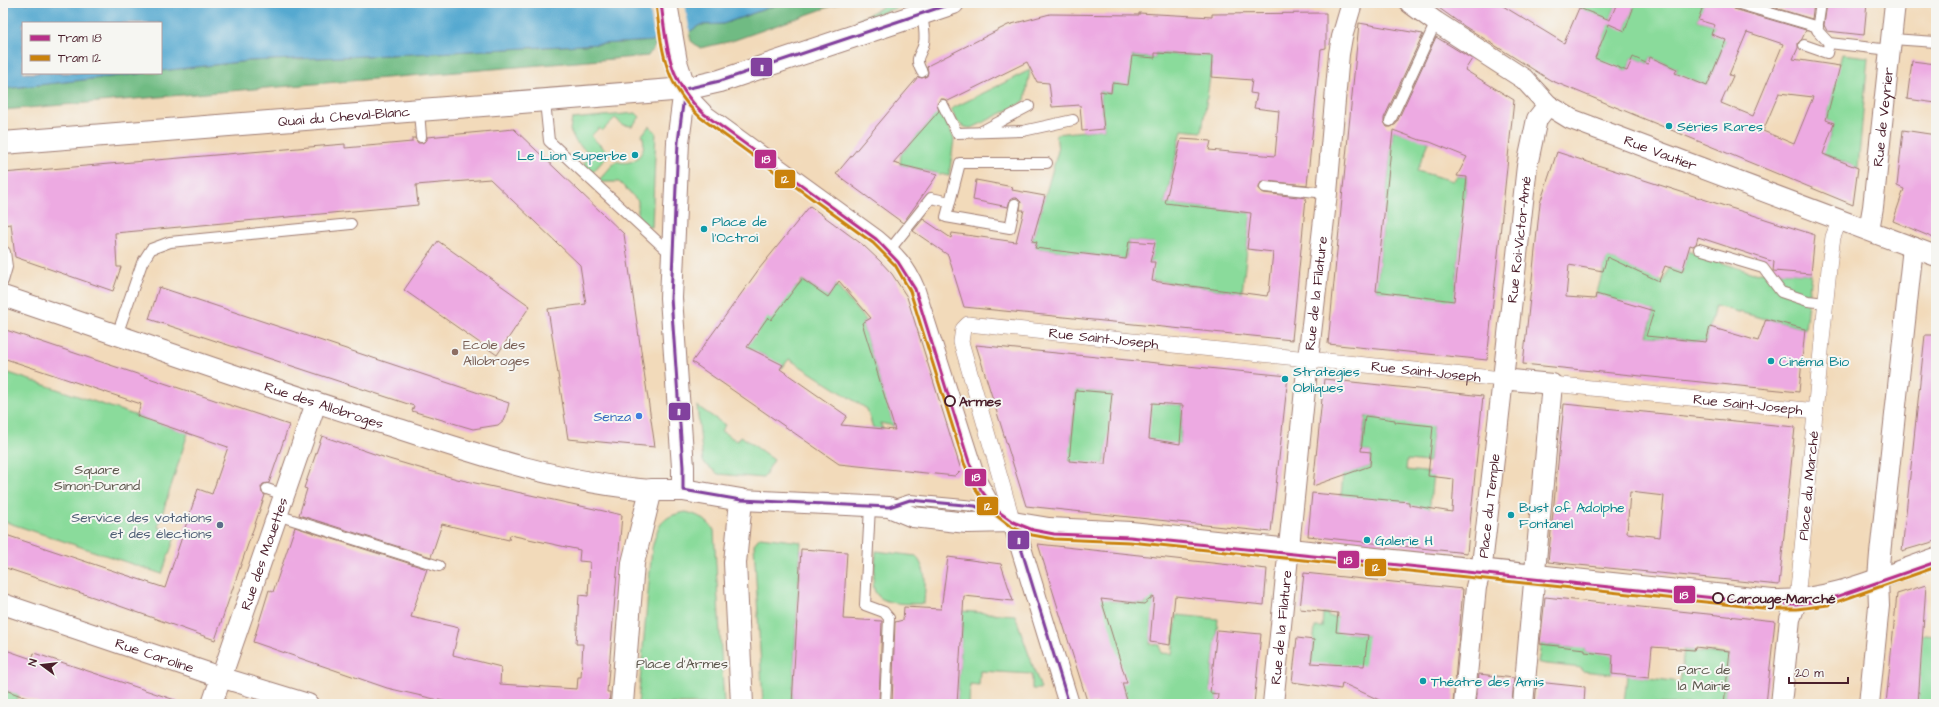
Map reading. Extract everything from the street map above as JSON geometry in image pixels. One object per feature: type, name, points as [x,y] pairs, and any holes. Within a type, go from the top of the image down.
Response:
[{"type":"street","points":[[666,3],[679,76],[685,89],[679,126],[671,298],[684,490]]},
{"type":"street","name":"Quai du Cheval-Blanc","points":[[3,143],[685,89],[720,81],[954,3]]},
{"type":"street","name":"Rue de la Filature","points":[[1273,704],[1290,549],[1308,360],[1328,193],[1339,54],[1342,37],[1352,3]]},
{"type":"street","name":"Rue Vautier","points":[[1410,3],[1436,22],[1524,79],[1548,105],[1571,119],[1936,256]]},
{"type":"street","name":"Rue de Veyrier","points":[[1869,230],[1874,207],[1895,3]]},
{"type":"street","name":"Rue Roi-Victor-Amé","points":[[1502,379],[1527,166],[1537,119],[1548,105]]},
{"type":"street","name":"Place du Marché","points":[[1781,704],[1790,619],[1797,600],[1833,237],[1840,219]]},
{"type":"street","points":[[1868,704],[1879,606],[1878,578],[1913,247]]},
{"type":"street","name":"Rue des Allobroges","points":[[3,296],[316,403],[441,443],[549,473],[631,488],[651,490]]},
{"type":"street","name":"Rue Saint-Joseph","points":[[1012,522],[961,342],[961,334],[965,326],[974,324],[988,327],[1816,411]]},
{"type":"street","name":"Place du Temple","points":[[1464,704],[1476,587],[1481,569],[1502,379]]},
{"type":"street","points":[[1523,704],[1536,575],[1552,384]]},
{"type":"street","name":"Rue des Mouettes","points":[[212,704],[277,514],[275,492],[316,403]]},
{"type":"street","points":[[622,704],[633,563],[651,490],[684,490],[741,500],[879,507],[913,517],[967,523],[1012,522],[1049,528],[1131,532],[1746,597],[1797,600],[1826,595],[1936,558]]},
{"type":"street","points":[[741,500],[735,563],[742,704]]},
{"type":"street","points":[[1012,522],[1069,704]]},
{"type":"street","name":"Rue Caroline","points":[[3,604],[220,677],[308,704]]},
{"type":"lane","points":[[1736,3],[1818,27]]},
{"type":"lane","points":[[1821,3],[1817,30],[1830,43],[1891,44],[1936,42]]},
{"type":"lane","points":[[922,14],[924,42],[917,57],[918,64],[922,72]]},
{"type":"lane","points":[[1390,121],[1436,22]]},
{"type":"lane","points":[[1804,45],[1827,53],[1830,43]]},
{"type":"lane","points":[[685,89],[713,116],[892,247],[908,265],[919,287],[980,478],[994,503],[1012,522]]},
{"type":"lane","points":[[545,101],[550,141],[672,255]]},
{"type":"lane","points":[[943,105],[957,133],[1023,131],[1072,120]]},
{"type":"lane","points":[[980,132],[1029,106]]},
{"type":"lane","points":[[419,111],[421,138]]},
{"type":"lane","points":[[1015,204],[1010,228],[946,217],[960,163],[1047,163]]},
{"type":"lane","points":[[1265,187],[1328,193]]},
{"type":"lane","points":[[892,247],[932,198],[950,202]]},
{"type":"lane","points":[[117,334],[142,263],[151,249],[170,242],[351,224]]},
{"type":"lane","points":[[1699,249],[1763,268],[1781,292],[1808,301],[1826,303]]},
{"type":"lane","points":[[3,281],[7,267],[5,252]]},
{"type":"lane","points":[[879,507],[865,605],[884,612],[889,618],[885,704]]},
{"type":"lane","points":[[277,514],[439,566]]},
{"type":"green space","points":[[782,3],[840,3],[732,41],[700,48],[691,41],[689,32],[700,25],[723,24]]},
{"type":"green space","points":[[890,3],[911,3],[856,21]]},
{"type":"green space","points":[[1578,3],[1617,3],[1610,21],[1576,7]]},
{"type":"green space","points":[[1635,3],[1697,3],[1704,5],[1698,20],[1715,25],[1711,34],[1716,36],[1730,31],[1707,86],[1692,80],[1674,77],[1677,69],[1650,57],[1648,64],[1633,57],[1627,71],[1622,69],[1620,73],[1598,63],[1600,60],[1595,57],[1609,24],[1625,30]]},
{"type":"green space","points":[[655,41],[655,46],[648,56],[3,110],[3,89],[137,74],[162,74],[162,71],[249,61]]},
{"type":"green space","points":[[1212,48],[1238,49],[1212,63],[1202,132],[1182,130],[1165,203],[1251,213],[1242,293],[1152,280],[1154,262],[1150,262],[1154,243],[1129,241],[1126,259],[1035,248],[1037,242],[1032,241],[1058,151],[1056,134],[1104,129],[1100,91],[1111,93],[1114,74],[1132,56],[1155,58],[1155,53],[1211,56]]},
{"type":"green space","points":[[1842,54],[1868,57],[1858,168],[1820,152],[1829,138],[1834,123],[1826,120]]},
{"type":"green space","points":[[1030,70],[1025,100],[1020,104],[972,128],[964,127],[958,123],[951,109]]},
{"type":"green space","points":[[940,109],[954,139],[949,176],[900,165],[901,154]]},
{"type":"green space","points":[[636,113],[640,117],[632,126],[623,125],[615,118],[602,131],[599,128],[591,136],[609,154],[592,173],[583,164],[591,155],[576,142],[570,130],[572,119]]},
{"type":"green space","points":[[649,126],[656,132],[652,227],[649,227],[638,217],[638,201],[619,182],[601,182],[599,180],[616,161],[623,163],[629,162],[634,160],[642,153],[644,141],[642,135]]},
{"type":"green space","points":[[1393,130],[1429,142],[1417,171],[1453,181],[1457,176],[1467,177],[1454,304],[1376,291]]},
{"type":"green space","points":[[1687,251],[1753,273],[1773,271],[1811,274],[1805,329],[1715,306],[1706,342],[1647,336],[1654,311],[1595,299],[1607,257],[1664,282],[1669,267],[1682,272],[1686,258],[1673,254]]},
{"type":"green space","points":[[802,280],[828,297],[836,285],[866,321],[862,323],[894,426],[880,423],[883,429],[873,428],[867,409],[789,359],[782,368],[767,357],[744,346],[782,296],[800,285]]},
{"type":"green space","name":"Square Simon-Durand","points":[[3,371],[188,433],[158,527],[176,534],[162,574],[3,521]]},
{"type":"green space","points":[[1076,390],[1166,398],[1165,404],[1183,405],[1180,444],[1107,447],[1104,464],[1056,462],[1071,441]]},
{"type":"green space","points":[[697,406],[725,425],[721,431],[737,441],[741,436],[774,460],[763,478],[718,474],[703,462]]},
{"type":"green space","points":[[1366,416],[1395,420],[1428,417],[1427,425],[1433,426],[1429,462],[1407,460],[1406,470],[1433,473],[1429,514],[1340,507],[1343,475],[1370,466],[1371,452],[1361,451]]},
{"type":"green space","name":"Place d'Armes","points":[[686,512],[702,518],[714,530],[724,704],[638,704],[652,548],[656,533],[662,523],[671,516]]},
{"type":"green space","points":[[760,537],[801,542],[792,704],[763,704],[754,544]]},
{"type":"green space","points":[[876,551],[916,556],[920,562],[925,578],[924,604],[896,603],[882,599],[877,595],[874,589]]},
{"type":"green space","points":[[1112,585],[1111,601],[1146,604],[1147,595],[1155,596],[1150,644],[1160,645],[1161,653],[1172,654],[1177,615],[1218,619],[1210,692],[1218,693],[1217,704],[1128,704],[1115,661],[1085,608]]},
{"type":"green space","points":[[960,611],[1015,615],[1041,689],[1032,689],[1032,674],[980,671],[979,685],[970,684],[969,704],[957,704],[962,624]]},
{"type":"green space","points":[[1323,613],[1328,614],[1328,616],[1341,618],[1346,633],[1368,635],[1376,671],[1329,664],[1310,672],[1315,627],[1322,627]]},
{"type":"green space","points":[[1914,634],[1936,636],[1936,704],[1918,704]]},
{"type":"green space","points":[[1541,644],[1573,648],[1585,646],[1585,652],[1613,654],[1612,674],[1582,671],[1582,668],[1538,663]]},
{"type":"green space","name":"Parc de la Mairie","points":[[1684,650],[1730,655],[1724,704],[1624,704],[1627,675],[1680,682]]},
{"type":"green space","points":[[3,689],[19,695],[16,704],[3,704]]},
{"type":"water","points":[[3,3],[782,3],[723,24],[700,25],[689,32],[655,41],[249,61],[162,71],[162,22],[22,22],[22,74],[137,74],[3,89]]},
{"type":"pier","points":[[649,3],[685,3],[690,34],[655,43]]},
{"type":"building","points":[[1432,3],[1498,3],[1564,43],[1579,8],[1610,20],[1617,3],[1635,3],[1625,31],[1609,24],[1595,58],[1627,71],[1633,57],[1648,64],[1650,57],[1677,69],[1675,73],[1707,86],[1726,40],[1711,34],[1715,25],[1698,20],[1704,3],[1730,3],[1734,9],[1806,30],[1802,39],[1798,43],[1798,48],[1793,59],[1840,66],[1826,120],[1834,123],[1823,154],[1858,168],[1853,205],[1550,80],[1464,26]],"holes":[[[1747,32],[1783,44],[1753,116],[1721,103],[1733,76],[1729,75]],[[1779,93],[1813,97],[1794,144],[1763,131]]]},
{"type":"building","points":[[1759,3],[1814,3],[1812,19]]},
{"type":"building","points":[[1827,3],[1867,3],[1864,35],[1827,31],[1824,25]]},
{"type":"building","points":[[1139,13],[1212,17],[1212,14],[1326,13],[1326,48],[1321,49],[1307,185],[1262,181],[1259,186],[1259,190],[1264,193],[1306,198],[1292,340],[964,307],[948,255],[913,231],[923,219],[951,238],[952,233],[1016,242],[1024,210],[1020,210],[1021,202],[1017,198],[1013,198],[1010,200],[1008,207],[973,200],[976,180],[1013,187],[1012,190],[1045,196],[1032,241],[1037,242],[1035,248],[1126,259],[1129,241],[1155,243],[1150,262],[1155,262],[1152,281],[1267,296],[1269,292],[1273,252],[1247,249],[1251,213],[1165,203],[1181,139],[1211,141],[1209,150],[1275,156],[1279,111],[1254,108],[1257,94],[1250,93],[1252,80],[1211,77],[1212,56],[1155,53],[1155,58],[1132,56],[1128,85],[1112,83],[1111,93],[1100,91],[1104,129],[1082,131],[1080,105],[1052,107],[1049,83],[1037,82],[1027,62],[948,101],[940,99],[937,104],[939,111],[893,163],[938,174],[903,223],[836,174],[918,77],[922,78],[927,76],[927,67],[929,65],[1008,25],[1050,14],[1139,15]]},
{"type":"building","points":[[1359,23],[1423,34],[1384,118],[1384,122],[1387,127],[1391,127],[1396,124],[1436,37],[1472,59],[1465,70],[1514,100],[1487,360],[1328,344]],"holes":[[[1393,130],[1430,142],[1467,157],[1457,176],[1467,177],[1454,301],[1376,291]]]},
{"type":"building","points":[[1912,61],[1936,64],[1936,103],[1907,99]]},
{"type":"building","points":[[514,129],[624,234],[655,447],[568,439],[548,309],[586,304],[580,265],[490,179],[416,185],[418,205],[115,233],[117,267],[121,267],[113,291],[15,257],[11,224],[3,225],[3,173],[345,144],[345,148],[412,142],[412,138],[415,138],[418,143],[422,143],[427,140],[427,137]]},
{"type":"building","points":[[1903,130],[1936,135],[1936,239],[1893,221],[1904,189],[1897,186]]},
{"type":"building","points":[[1557,152],[1815,235],[1811,274],[1773,271],[1774,262],[1698,237],[1696,244],[1693,246],[1690,245],[1682,272],[1665,266],[1659,281],[1607,257],[1603,271],[1569,265],[1566,297],[1595,299],[1596,294],[1654,311],[1646,336],[1706,342],[1710,327],[1758,341],[1766,319],[1805,329],[1799,392],[1523,364],[1540,203]]},
{"type":"building","points":[[810,206],[863,245],[880,261],[892,274],[907,297],[961,470],[955,476],[839,464],[692,362],[759,269]],"holes":[[[802,279],[828,297],[839,281],[871,318],[862,323],[895,430],[841,425],[847,416],[780,369],[783,365],[747,347],[768,317],[771,320]]]},
{"type":"building","points":[[438,241],[530,306],[497,355],[404,290]]},
{"type":"building","points":[[159,287],[509,403],[505,419],[498,425],[473,429],[412,411],[414,406],[149,319]]},
{"type":"building","points":[[3,329],[289,425],[269,483],[263,484],[261,487],[262,493],[265,495],[215,640],[3,567],[3,534],[165,588],[198,489],[212,494],[228,447],[137,416],[141,404],[3,358]]},
{"type":"building","points":[[1925,335],[1936,335],[1936,476],[1934,497],[1936,497],[1936,541],[1902,551]]},
{"type":"building","points":[[976,345],[1288,376],[1271,532],[1026,506]],"holes":[[[1076,390],[1112,393],[1105,464],[1069,461]],[[1152,403],[1183,405],[1180,444],[1149,439]]]},
{"type":"building","points":[[1324,379],[1483,396],[1467,553],[1308,536],[1312,493],[1409,502],[1409,505],[1452,512],[1454,479],[1428,476],[1433,426],[1395,422],[1395,420],[1365,416],[1361,451],[1371,452],[1370,466],[1313,486]]},
{"type":"building","points":[[1564,404],[1795,427],[1779,585],[1548,562]],"holes":[[[1630,492],[1664,496],[1660,537],[1627,533]]]},
{"type":"building","points":[[322,436],[389,459],[457,479],[622,515],[607,692],[610,692],[609,704],[456,704],[387,688],[253,642],[269,590],[273,592],[295,527],[427,569],[411,617],[459,628],[453,655],[501,667],[500,684],[577,689],[578,677],[581,677],[583,644],[576,644],[579,595],[588,596],[590,562],[579,561],[580,550],[510,535],[509,540],[442,524],[431,557],[299,515],[307,489],[304,488]]},
{"type":"building","points":[[1038,544],[1267,569],[1264,605],[1175,596],[1170,645],[1150,642],[1154,596],[1144,604],[1101,599],[1127,683],[1122,683],[1128,704],[1088,704]]},
{"type":"building","points":[[801,549],[847,552],[843,619],[882,621],[879,704],[792,704]]},
{"type":"building","points":[[948,557],[1001,564],[1013,601],[964,596],[957,704],[892,704],[895,622],[903,620],[904,607],[941,609]]},
{"type":"building","points":[[1304,573],[1463,589],[1453,704],[1388,704],[1342,683],[1341,689],[1292,682],[1297,638],[1314,640],[1311,663],[1364,666],[1368,635],[1336,632],[1338,613],[1300,609]]},
{"type":"building","points":[[1926,585],[1918,704],[1886,704],[1897,594]]},
{"type":"building","points":[[1545,597],[1775,621],[1766,704],[1724,704],[1730,651],[1695,647],[1694,650],[1652,647],[1649,678],[1612,674],[1613,655],[1585,652],[1585,649],[1540,644]]},
{"type":"building","points":[[1217,630],[1261,634],[1254,704],[1217,704],[1218,694],[1210,693]]},
{"type":"building","points":[[3,649],[32,659],[34,653],[178,701],[177,704],[42,704],[3,689]]},
{"type":"building","points":[[1479,674],[1514,678],[1512,704],[1476,704]]},
{"type":"building","points":[[1537,682],[1585,687],[1584,704],[1535,704]]},
{"type":"tram line","name":"18","points":[[661,3],[665,35],[671,63],[676,77],[692,102],[704,114],[876,239],[898,262],[915,289],[969,462],[981,490],[996,510],[1013,522],[1033,530],[1054,534],[1130,537],[1772,604],[1796,604],[1827,600],[1936,562]]},
{"type":"tram line","name":"12","points":[[656,4],[660,37],[667,66],[679,92],[689,105],[701,118],[873,243],[895,265],[910,291],[964,463],[977,492],[993,513],[1011,527],[1032,535],[1054,539],[1130,542],[1772,609],[1797,609],[1828,605],[1936,567]]},
{"type":"transit line","name":"11","points":[[953,3],[720,81],[685,89],[678,142],[671,298],[683,467],[683,490],[741,500],[889,507],[910,500],[975,506],[1013,522],[1069,704]]},
{"type":"place","name":"Séries Rares","points":[[1669,126]]},
{"type":"place","name":"Le Lion Superbe","points":[[635,155]]},
{"type":"place","name":"Place de l'Octroi","points":[[704,229]]},
{"type":"place","name":"Ecole des Allobroges","points":[[455,352]]},
{"type":"place","name":"Cinéma Bio","points":[[1771,361]]},
{"type":"place","name":"Strategies Obliques","points":[[1285,379]]},
{"type":"place","name":"Armes","points":[[950,401]]},
{"type":"place","name":"Senza","points":[[639,416]]},
{"type":"place","name":"Bust of Adolphe Fontanel","points":[[1511,515]]},
{"type":"place","name":"Service des votations et des élections","points":[[220,525]]},
{"type":"place","name":"Galerie H","points":[[1367,540]]},
{"type":"place","name":"Carouge-Marché","points":[[1718,598]]},
{"type":"place","name":"Théatre des Amis","points":[[1423,681]]}]
